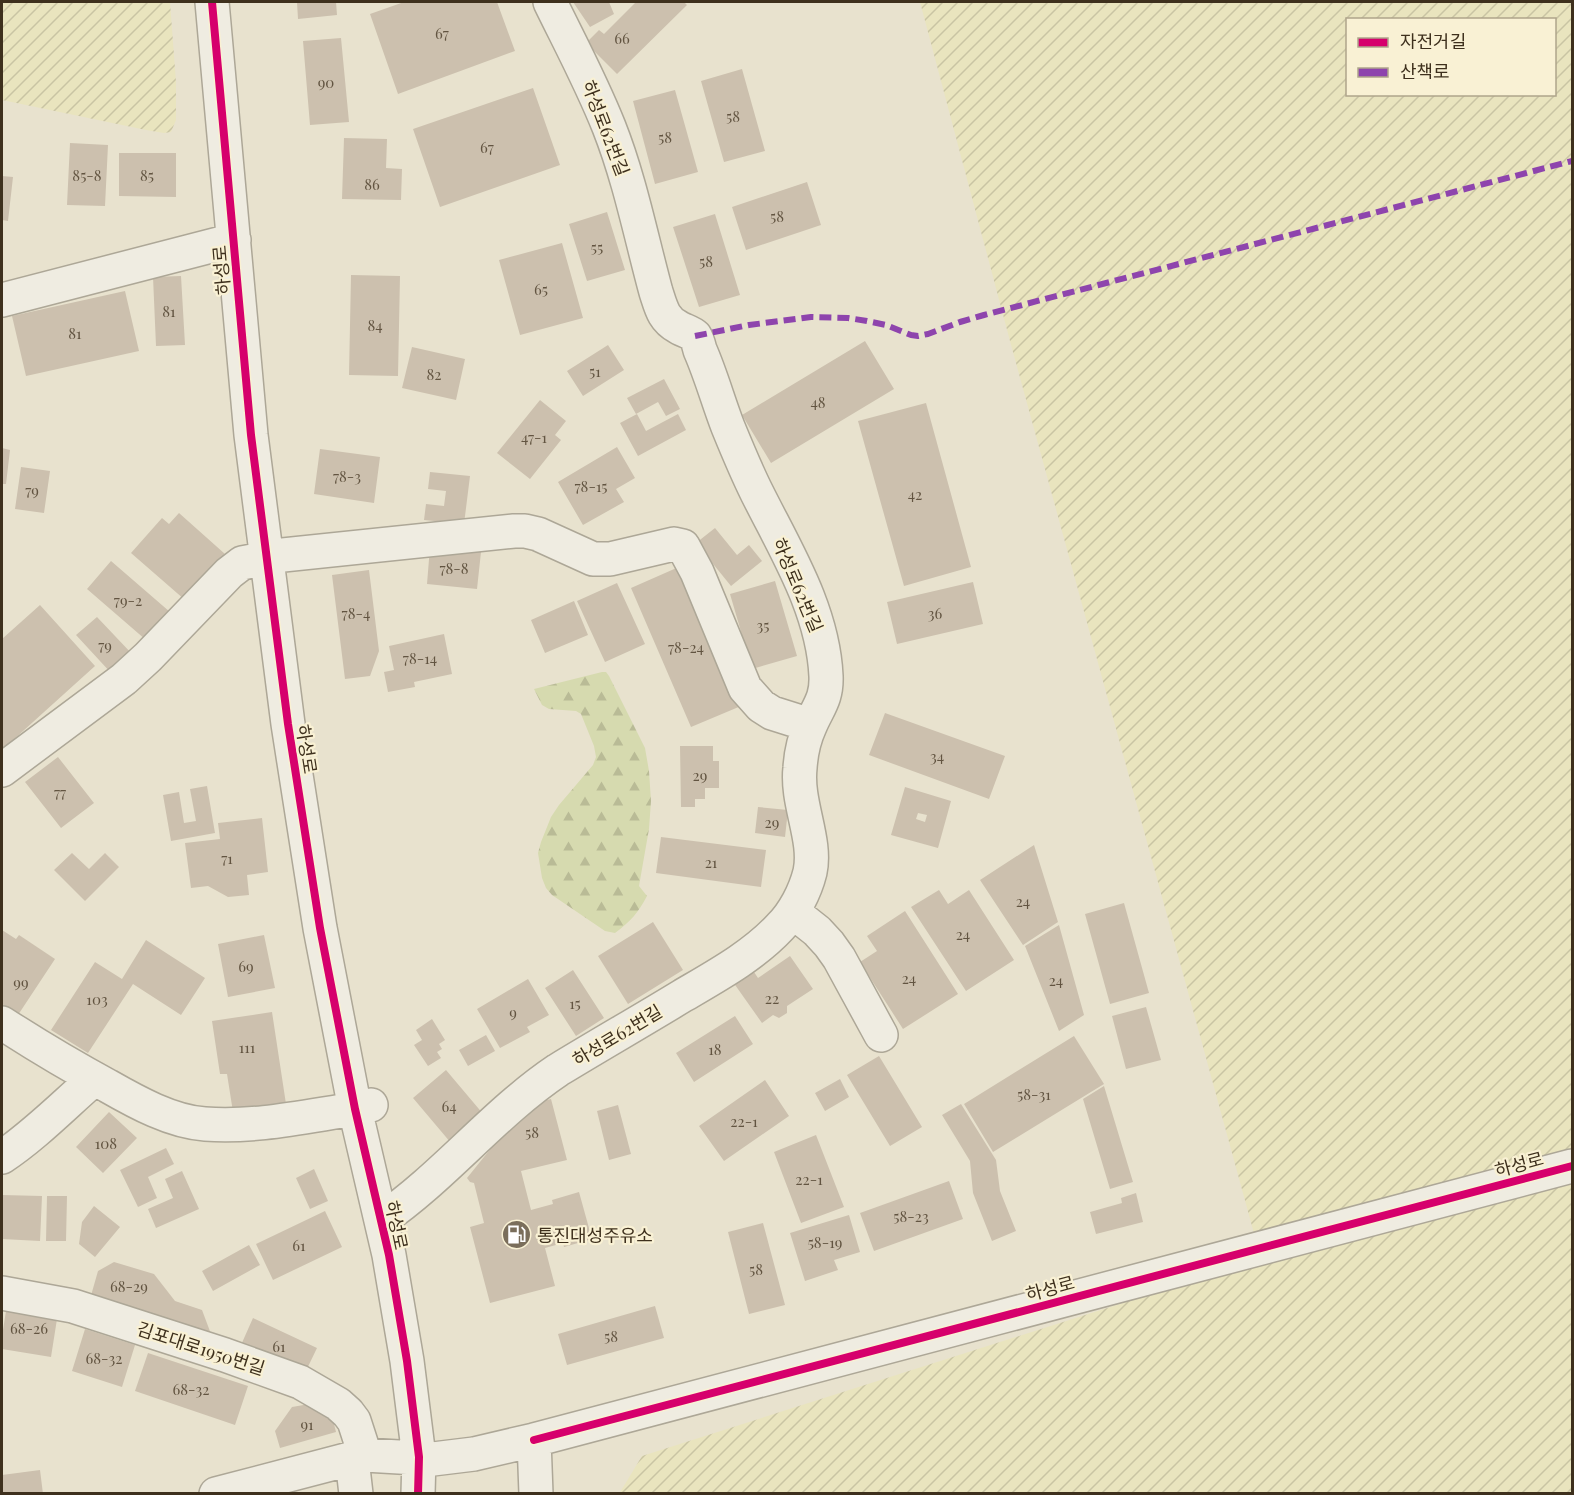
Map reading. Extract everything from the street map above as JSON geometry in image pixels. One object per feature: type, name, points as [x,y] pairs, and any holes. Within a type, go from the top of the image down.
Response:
[{"type":"street","name":"하성로","points":[[212,2],[251,435],[275,556],[314,783],[363,1107],[387,1215],[412,1295],[425,1366],[426,1458],[433,1494]]},
{"type":"street","name":"하성로","points":[[230,2],[275,556]]},
{"type":"street","name":"하성로62번길","points":[[387,1215],[441,1171],[537,1084],[581,1055],[720,974],[756,948],[781,927],[793,912],[810,872],[811,857],[799,782],[802,747],[825,694],[826,679],[821,637],[816,618],[738,452],[695,336],[674,326],[667,320],[663,311],[609,128],[550,2]]},
{"type":"street","name":"하성로","points":[[2,300],[234,240]]},
{"type":"street","points":[[2,770],[124,679],[242,563],[275,556],[514,531],[538,534],[593,559],[610,559],[663,546],[679,544],[683,546],[697,572],[745,687],[761,706],[772,713],[810,725]]},
{"type":"street","points":[[793,912],[829,944],[881,1035]]},
{"type":"street","points":[[2,1023],[58,1059],[134,1101],[182,1120],[204,1124],[255,1123],[363,1107]]},
{"type":"street","points":[[2,1156],[15,1148],[94,1079]]},
{"type":"street","name":"하성로","points":[[426,1458],[474,1454],[534,1440],[1572,1166]]},
{"type":"street","name":"김포대로1950번길","points":[[2,1293],[73,1306],[300,1382],[331,1400],[348,1413],[354,1421],[358,1457],[356,1494]]},
{"type":"street","points":[[534,1440],[536,1494]]},
{"type":"street","points":[[216,1494],[358,1457],[426,1458]]},
{"type":"street","name":"하성로","points":[[418,1494],[426,1458]]},
{"type":"shaded area","points":[[2,2],[170,2],[176,82],[176,120],[171,132],[146,130],[2,100]]},
{"type":"shaded area","points":[[920,2],[1572,2],[1572,1493],[619,1494],[642,1456],[1261,1259],[1010,341]]},
{"type":"green space","points":[[606,672],[609,676],[645,748],[651,801],[649,829],[639,886],[647,896],[634,916],[615,933],[605,931],[552,895],[542,878],[538,853],[551,817],[593,765],[596,757],[581,714],[576,711],[549,709],[542,705],[534,689]]},
{"type":"building","points":[[297,2],[336,2],[337,15],[298,19]]},
{"type":"building","points":[[404,2],[497,2],[515,51],[398,94],[370,14]]},
{"type":"building","points":[[573,2],[609,2],[614,14],[590,27]]},
{"type":"building","points":[[636,2],[684,2],[687,5],[617,74],[586,43],[599,30],[604,34]]},
{"type":"building","points":[[341,38],[349,122],[310,125],[303,41]]},
{"type":"building","points":[[742,69],[765,151],[724,162],[701,81]]},
{"type":"building","points":[[533,88],[560,165],[440,207],[413,129]]},
{"type":"building","points":[[675,90],[698,172],[655,184],[633,101]]},
{"type":"building","points":[[344,138],[387,139],[386,168],[402,169],[401,200],[342,199]]},
{"type":"building","points":[[70,143],[108,145],[105,206],[67,205]]},
{"type":"building","points":[[119,153],[176,153],[176,197],[119,196]]},
{"type":"building","points":[[2,176],[13,177],[8,221],[2,220]]},
{"type":"building","points":[[807,182],[821,225],[746,250],[732,207]]},
{"type":"building","points":[[607,212],[625,270],[587,281],[569,224]]},
{"type":"building","points":[[715,214],[740,295],[699,307],[673,227]]},
{"type":"building","points":[[562,243],[583,318],[520,335],[499,260]]},
{"type":"building","points":[[351,275],[400,276],[398,376],[349,375]]},
{"type":"building","points":[[181,276],[185,345],[156,346],[153,277]]},
{"type":"building","points":[[125,291],[139,351],[26,376],[12,316]]},
{"type":"building","points":[[865,341],[894,389],[771,463],[742,415]]},
{"type":"building","points":[[608,345],[624,370],[583,396],[567,371]]},
{"type":"building","points":[[412,347],[465,359],[456,400],[402,388]]},
{"type":"building","points":[[664,379],[680,409],[666,416],[658,402],[636,414],[627,398]]},
{"type":"building","points":[[540,400],[566,421],[555,435],[561,440],[530,479],[497,453]]},
{"type":"building","points":[[926,403],[971,567],[904,586],[858,421]]},
{"type":"building","points":[[637,414],[646,431],[678,414],[686,430],[638,456],[620,423]]},
{"type":"building","points":[[617,447],[635,478],[616,489],[624,502],[583,525],[558,482]]},
{"type":"building","points":[[2,448],[10,450],[6,484],[2,484]]},
{"type":"building","points":[[320,449],[380,457],[374,503],[314,494]]},
{"type":"building","points":[[21,467],[50,471],[44,513],[15,509]]},
{"type":"building","points":[[430,472],[470,476],[464,524],[424,520],[426,504],[444,506],[446,491],[428,489]]},
{"type":"building","points":[[179,513],[225,554],[185,600],[131,553],[162,518],[169,524]]},
{"type":"building","points":[[715,528],[737,555],[749,545],[762,561],[731,586],[696,543]]},
{"type":"building","points":[[430,547],[481,552],[477,589],[427,584]]},
{"type":"building","points":[[111,561],[170,612],[146,640],[87,589]]},
{"type":"building","points":[[681,566],[741,706],[691,727],[631,588]]},
{"type":"building","points":[[369,570],[379,651],[370,676],[345,679],[332,575]]},
{"type":"building","points":[[775,581],[797,656],[752,669],[730,594]]},
{"type":"building","points":[[973,582],[983,624],[897,644],[887,602]]},
{"type":"building","points":[[617,583],[645,644],[605,662],[577,601]]},
{"type":"building","points":[[574,601],[588,635],[545,653],[531,620]]},
{"type":"building","points":[[40,605],[95,666],[2,750],[2,639]]},
{"type":"building","points":[[97,617],[133,655],[112,674],[76,635]]},
{"type":"building","points":[[444,634],[452,674],[414,682],[415,687],[388,692],[384,672],[394,670],[389,646]]},
{"type":"building","points":[[885,713],[1005,756],[989,799],[869,755]]},
{"type":"building","points":[[680,746],[713,746],[713,761],[719,761],[719,788],[705,788],[705,799],[695,799],[695,807],[681,807]]},
{"type":"building","points":[[58,757],[94,803],[61,828],[25,782]]},
{"type":"building","points":[[207,786],[215,833],[171,841],[163,795],[179,792],[184,823],[196,821],[190,789]]},
{"type":"building","points":[[905,787],[951,801],[938,848],[891,835]],"holes":[[[918,813],[927,815],[925,822],[916,819]]]},
{"type":"building","points":[[758,807],[788,810],[785,837],[755,833]]},
{"type":"building","points":[[262,818],[268,872],[247,875],[249,895],[228,897],[208,886],[191,888],[185,843],[220,839],[218,823]]},
{"type":"building","points":[[661,837],[766,850],[761,887],[656,873]]},
{"type":"building","points":[[1034,845],[1058,922],[1023,945],[980,880]]},
{"type":"building","points":[[72,853],[89,869],[105,853],[119,867],[85,901],[54,870]]},
{"type":"building","points":[[939,890],[948,904],[969,890],[1014,960],[966,991],[911,907]]},
{"type":"building","points":[[1124,903],[1149,993],[1110,1004],[1085,914]]},
{"type":"building","points":[[905,911],[958,994],[903,1029],[860,962],[877,951],[867,936]]},
{"type":"building","points":[[653,922],[683,970],[628,1004],[598,956]]},
{"type":"building","points":[[1059,925],[1084,1015],[1059,1031],[1025,946]]},
{"type":"building","points":[[2,930],[16,939],[19,935],[55,959],[18,1015],[2,1004]]},
{"type":"building","points":[[264,935],[275,988],[228,997],[218,944]]},
{"type":"building","points":[[146,940],[205,978],[181,1015],[133,984],[88,1053],[51,1030],[95,962],[122,979]]},
{"type":"building","points":[[790,956],[813,989],[787,1006],[787,1013],[779,1018],[773,1015],[762,1023],[733,982],[752,969],[758,978]]},
{"type":"building","points":[[573,970],[604,1018],[576,1036],[545,988]]},
{"type":"building","points":[[528,979],[549,1015],[527,1027],[530,1032],[500,1048],[477,1009]]},
{"type":"building","points":[[1146,1007],[1161,1060],[1126,1069],[1112,1016]]},
{"type":"building","points":[[272,1012],[286,1104],[233,1112],[227,1074],[220,1074],[212,1021]]},
{"type":"building","points":[[735,1016],[753,1044],[694,1082],[676,1053]]},
{"type":"building","points":[[432,1019],[445,1040],[439,1044],[442,1049],[437,1052],[441,1058],[428,1066],[414,1045],[422,1040],[416,1030]]},
{"type":"building","points":[[486,1035],[495,1051],[468,1066],[459,1050]]},
{"type":"building","points":[[1074,1036],[1104,1084],[993,1152],[964,1104]]},
{"type":"building","points":[[879,1056],[922,1127],[890,1146],[847,1075]]},
{"type":"building","points":[[446,1070],[484,1115],[451,1143],[413,1098]]},
{"type":"building","points":[[840,1079],[849,1097],[825,1111],[815,1093]]},
{"type":"building","points":[[765,1080],[789,1116],[724,1161],[699,1126]]},
{"type":"building","points":[[1104,1086],[1133,1182],[1110,1189],[1083,1099]]},
{"type":"building","points":[[551,1099],[567,1160],[521,1171],[531,1210],[553,1204],[552,1200],[579,1192],[592,1239],[564,1247],[563,1243],[545,1248],[555,1286],[490,1303],[470,1227],[484,1223],[474,1183],[467,1178],[526,1105]]},
{"type":"building","points":[[961,1104],[996,1160],[1000,1191],[1016,1231],[992,1241],[973,1193],[970,1161],[942,1115]]},
{"type":"building","points":[[618,1105],[631,1154],[609,1160],[597,1111]]},
{"type":"building","points":[[109,1112],[137,1138],[103,1173],[76,1147]]},
{"type":"building","points":[[816,1135],[844,1207],[801,1223],[774,1152]]},
{"type":"building","points":[[166,1148],[174,1164],[148,1177],[157,1198],[138,1207],[120,1170]]},
{"type":"building","points":[[314,1169],[328,1201],[310,1209],[296,1178]]},
{"type":"building","points":[[182,1171],[199,1209],[156,1228],[148,1209],[173,1198],[165,1179]]},
{"type":"building","points":[[949,1181],[963,1219],[874,1251],[860,1213]]},
{"type":"building","points":[[1136,1193],[1143,1222],[1096,1234],[1090,1212],[1122,1203],[1121,1198]]},
{"type":"building","points":[[2,1195],[42,1196],[40,1241],[2,1239]]},
{"type":"building","points":[[47,1196],[67,1196],[66,1241],[46,1241]]},
{"type":"building","points":[[94,1206],[120,1227],[95,1257],[79,1244],[82,1222]]},
{"type":"building","points":[[325,1211],[342,1247],[273,1280],[256,1244]]},
{"type":"building","points":[[849,1215],[860,1252],[834,1260],[838,1270],[805,1281],[790,1233]]},
{"type":"building","points":[[763,1223],[785,1305],[749,1314],[728,1232]]},
{"type":"building","points":[[249,1245],[260,1265],[213,1291],[202,1271]]},
{"type":"building","points":[[114,1262],[154,1274],[175,1301],[202,1310],[211,1334],[90,1299],[98,1271]]},
{"type":"building","points":[[655,1306],[664,1338],[567,1365],[558,1334]]},
{"type":"building","points":[[6,1311],[57,1319],[51,1357],[2,1349]]},
{"type":"building","points":[[253,1318],[317,1348],[304,1375],[241,1345]]},
{"type":"building","points":[[85,1329],[135,1345],[122,1387],[72,1371]]},
{"type":"building","points":[[148,1353],[248,1386],[235,1425],[135,1391]]},
{"type":"building","points":[[315,1403],[332,1416],[336,1432],[280,1448],[275,1431],[292,1407]]},
{"type":"building","points":[[40,1470],[43,1494],[2,1494],[2,1475]]},
{"type":"marked path","points":[[695,336],[749,325],[811,317],[867,321],[918,336],[984,315],[1572,161]]},
{"type":"cycle path","points":[[212,2],[251,435],[288,724],[320,928],[355,1109],[389,1255],[407,1361],[419,1457],[418,1494]]},
{"type":"cycle path","points":[[534,1440],[1572,1166]]},
{"type":"place","name":"통진대성주유소","points":[[516,1235]]}]
